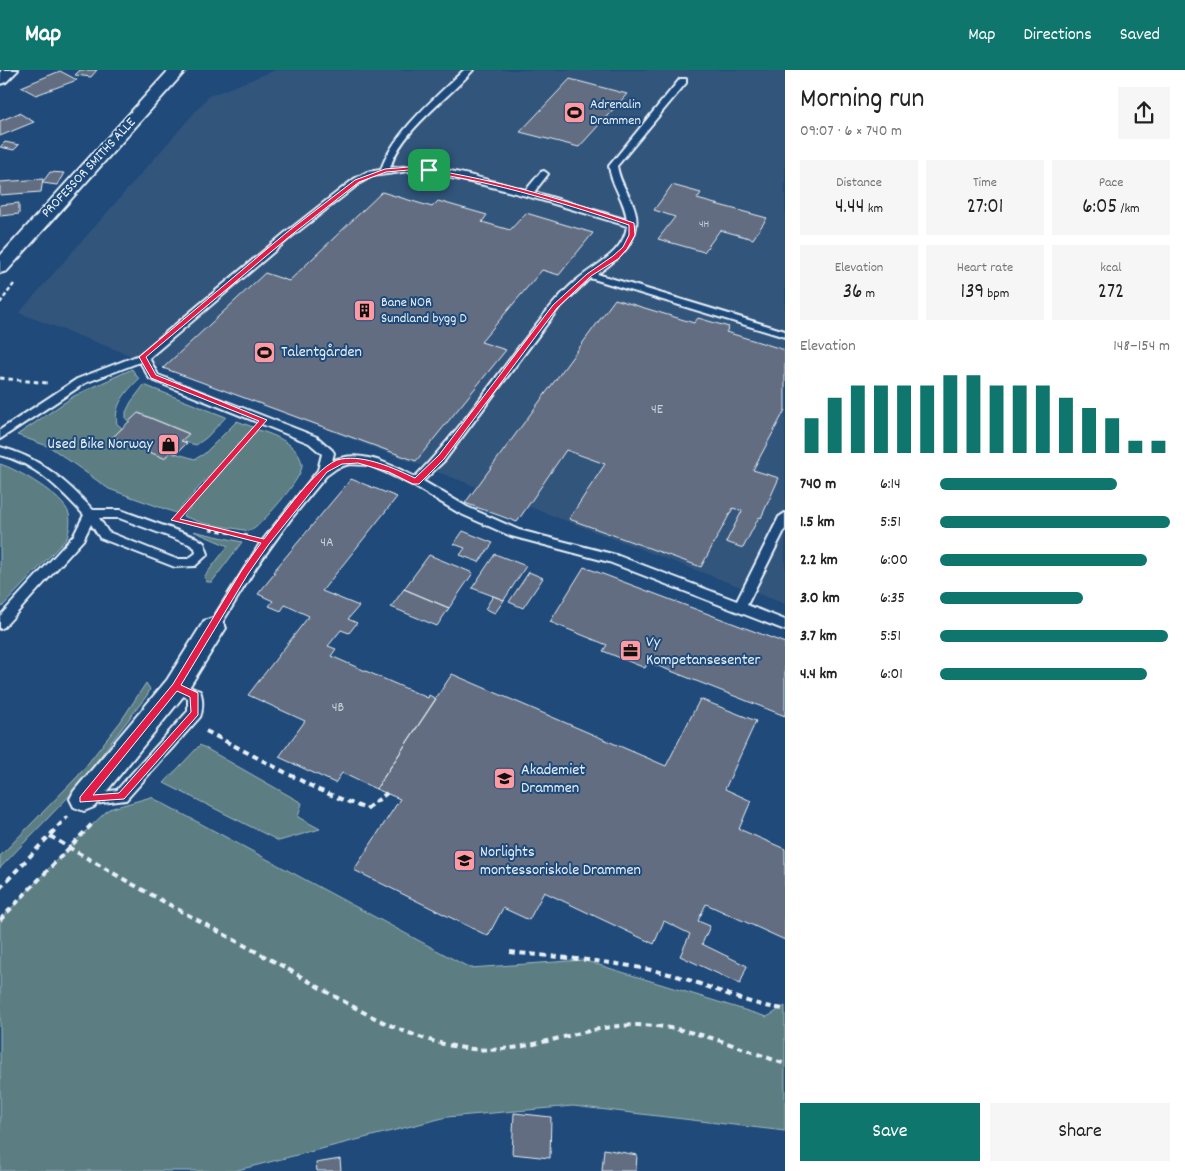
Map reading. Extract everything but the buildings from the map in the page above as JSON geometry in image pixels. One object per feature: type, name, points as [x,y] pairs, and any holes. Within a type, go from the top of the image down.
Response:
[{"type":"street","points":[[0,79],[10,70]]},
{"type":"street","name":"PROFESSOR SMITHS ALLE","points":[[0,268],[178,70]]},
{"type":"street","points":[[84,799],[176,686],[212,628]]},
{"type":"lane","points":[[385,171],[385,164],[393,150],[469,70]]},
{"type":"lane","points":[[416,482],[441,457],[555,307],[589,275],[616,258],[625,248],[632,235],[631,212],[613,175],[613,166],[683,81]]},
{"type":"lane","points":[[0,435],[81,381],[143,357],[288,235],[357,181],[385,171],[409,168],[429,170],[528,193],[632,224]]},
{"type":"lane","points":[[528,193],[544,174]]},
{"type":"lane","points":[[589,275],[785,334]]},
{"type":"lane","points":[[143,357],[154,377],[314,440],[328,453],[324,471]]},
{"type":"lane","points":[[0,450],[18,456],[44,471],[71,494],[90,514],[104,535],[175,563],[191,563],[202,554],[198,543],[120,514],[90,514]]},
{"type":"lane","points":[[212,628],[245,572],[266,542],[324,471],[341,462],[358,460],[392,470],[416,482],[442,501],[502,527],[548,543],[582,549],[642,568],[785,625]]},
{"type":"lane","points":[[0,624],[79,537],[90,514]]},
{"type":"lane","points":[[740,607],[785,517]]},
{"type":"lane","points":[[84,799],[121,796],[188,722],[195,713],[195,695],[176,686]]},
{"type":"path","points":[[0,378],[42,381],[69,389]]},
{"type":"path","points":[[182,523],[174,520],[263,420]]},
{"type":"path","points":[[208,528],[244,535],[266,542]]},
{"type":"path","points":[[188,722],[319,790],[366,809],[387,794]]},
{"type":"path","points":[[0,920],[69,847],[121,796]]},
{"type":"path","points":[[0,888],[84,799]]},
{"type":"path","points":[[50,836],[213,929],[389,1024],[437,1043],[475,1049],[512,1047],[620,1026],[664,1028],[712,1038],[785,1064]]},
{"type":"path","points":[[510,952],[601,961],[658,972],[691,980],[766,1008],[785,1009]]},
{"type":"shaded area","points":[[276,70],[785,70],[785,604],[19,313],[209,96]]},
{"type":"green space","points":[[132,369],[139,379],[119,405],[116,417],[117,424],[122,428],[114,437],[164,458],[171,452],[195,459],[204,454],[237,421],[253,427],[176,513],[109,489],[50,447],[17,435],[74,396]]},
{"type":"green space","points":[[144,385],[226,417],[206,438],[196,445],[181,441],[188,433],[139,413],[129,422],[126,419],[126,412]]},
{"type":"green space","points":[[258,430],[285,441],[296,451],[302,464],[301,470],[291,488],[275,507],[250,531],[202,523],[183,516]]},
{"type":"green space","points":[[0,464],[28,477],[59,499],[69,514],[70,520],[67,538],[0,609]]},
{"type":"green space","points":[[193,531],[242,542],[212,582],[207,582],[204,577],[228,546]]},
{"type":"green space","points":[[146,683],[150,689],[148,694],[73,792],[0,868],[0,856],[78,776],[121,721]]},
{"type":"green space","points":[[200,745],[302,803],[298,817],[320,829],[279,841],[164,783]]},
{"type":"green space","points":[[151,797],[470,968],[583,960],[767,1017],[785,1006],[785,1131],[573,1106],[447,1117],[234,1171],[0,1171],[0,920],[69,847],[109,809]]},
{"type":"place","name":"Adrenalin Drammen","points":[[574,113]]},
{"type":"place","name":"Bane NOR Sundland bygg D","points":[[365,311]]},
{"type":"place","name":"Talentgården","points":[[265,352]]},
{"type":"place","name":"Used Bike Norway","points":[[169,444]]},
{"type":"place","name":"Vy Kompetansesenter","points":[[630,651]]},
{"type":"place","name":"Akademiet Drammen","points":[[505,779]]},
{"type":"place","name":"Norlights montessoriskole Drammen","points":[[464,861]]},
{"type":"route","points":[[429,170],[409,168],[385,171],[370,174],[357,181],[288,235],[143,357],[154,377],[263,420],[174,520],[190,526],[244,535],[266,542],[245,572],[176,686],[84,799],[121,796],[195,713],[195,695],[176,686],[212,628],[245,572],[266,542],[324,471],[341,462],[358,460],[392,470],[416,482],[441,457],[555,307],[589,275],[616,258],[625,248],[632,235],[632,224],[611,217],[528,193],[429,170]]}]
